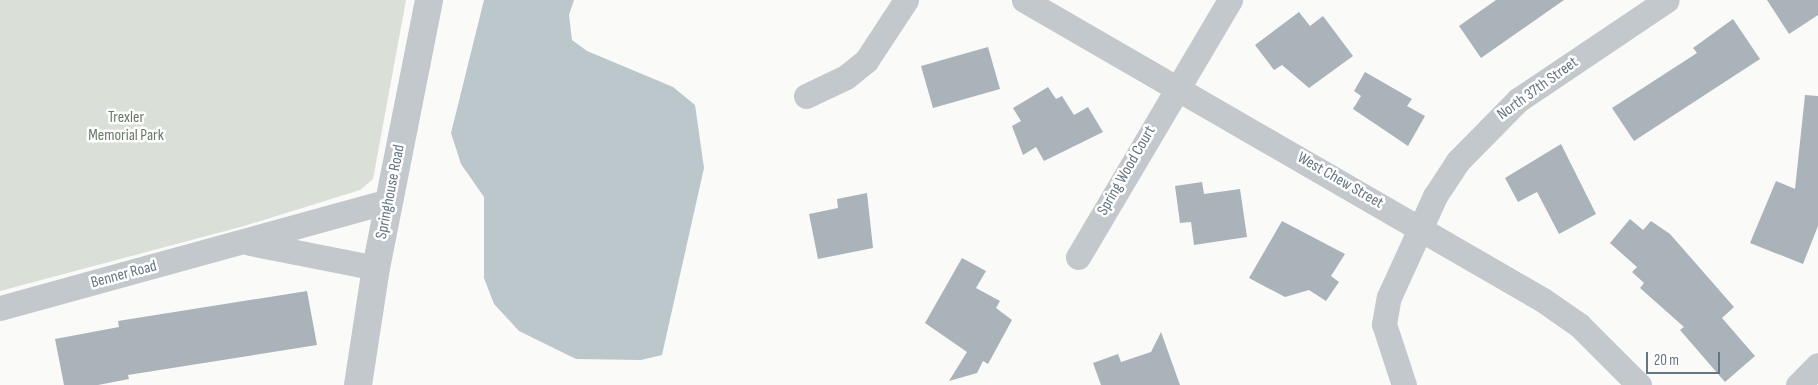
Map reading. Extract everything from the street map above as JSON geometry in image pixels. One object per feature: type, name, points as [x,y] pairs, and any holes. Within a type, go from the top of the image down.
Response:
[{"type":"street","name":"Springhouse Road","points":[[358,385],[376,268],[429,0]]},
{"type":"street","points":[[806,96],[846,77],[866,61],[906,0]]},
{"type":"street","name":"West Chew Street","points":[[1024,0],[1178,86],[1579,325],[1639,385]]},
{"type":"street","name":"Spring Wood Court","points":[[1078,257],[1230,0]]},
{"type":"street","name":"North 37th Street","points":[[1404,385],[1384,324],[1389,297],[1419,228],[1458,161],[1486,128],[1518,100],[1667,0]]},
{"type":"street","name":"Benner Road","points":[[0,308],[248,242],[389,201]]},
{"type":"street","name":"Benner Road","points":[[248,242],[376,268]]},
{"type":"street","points":[[1798,385],[1818,365]]},
{"type":"green space","name":"Trexler Memorial Park","points":[[0,0],[406,0],[373,179],[360,190],[244,226],[0,291]]},
{"type":"shaded area","points":[[484,0],[574,0],[569,15],[572,40],[587,51],[673,87],[695,105],[704,168],[662,355],[641,360],[576,359],[519,331],[494,304],[484,278],[484,197],[461,164],[451,133]]},
{"type":"building","points":[[1496,0],[1564,0],[1481,58],[1459,26]]},
{"type":"building","points":[[1767,0],[1818,0],[1818,15],[1789,34]]},
{"type":"building","points":[[1299,12],[1310,26],[1323,16],[1353,56],[1309,88],[1282,65],[1274,70],[1255,45]]},
{"type":"building","points":[[1733,19],[1760,59],[1634,141],[1612,108],[1697,53],[1693,48]]},
{"type":"building","points":[[988,47],[1000,89],[933,108],[921,66]]},
{"type":"building","points":[[1365,72],[1412,99],[1407,106],[1425,116],[1408,146],[1353,109],[1361,96],[1354,91]]},
{"type":"building","points":[[1048,87],[1056,99],[1062,96],[1074,115],[1088,107],[1103,132],[1044,161],[1036,147],[1023,155],[1012,126],[1021,121],[1013,108]]},
{"type":"building","points":[[1805,95],[1818,96],[1818,226],[1803,264],[1750,243],[1776,181],[1795,189]]},
{"type":"building","points":[[1561,144],[1596,214],[1559,234],[1537,192],[1518,202],[1505,178]]},
{"type":"building","points":[[1202,182],[1204,194],[1240,189],[1247,237],[1194,245],[1191,222],[1180,223],[1175,186]]},
{"type":"building","points":[[867,193],[873,248],[818,259],[809,214],[838,208],[837,199]]},
{"type":"building","points":[[1630,219],[1643,230],[1651,221],[1670,234],[1734,307],[1722,318],[1755,356],[1725,382],[1680,330],[1684,327],[1640,288],[1644,283],[1632,272],[1637,267],[1610,243]]},
{"type":"building","points":[[1282,221],[1345,254],[1331,276],[1339,282],[1326,301],[1309,290],[1285,297],[1249,278]]},
{"type":"building","points":[[962,258],[986,271],[976,288],[1000,301],[996,308],[1012,320],[988,364],[983,361],[977,373],[949,381],[967,352],[925,323]]},
{"type":"building","points":[[307,291],[317,345],[128,375],[129,379],[98,385],[64,385],[55,339],[119,327],[118,321]]},
{"type":"building","points":[[1161,332],[1180,385],[1101,385],[1093,363],[1118,354],[1121,362],[1151,352]]}]
